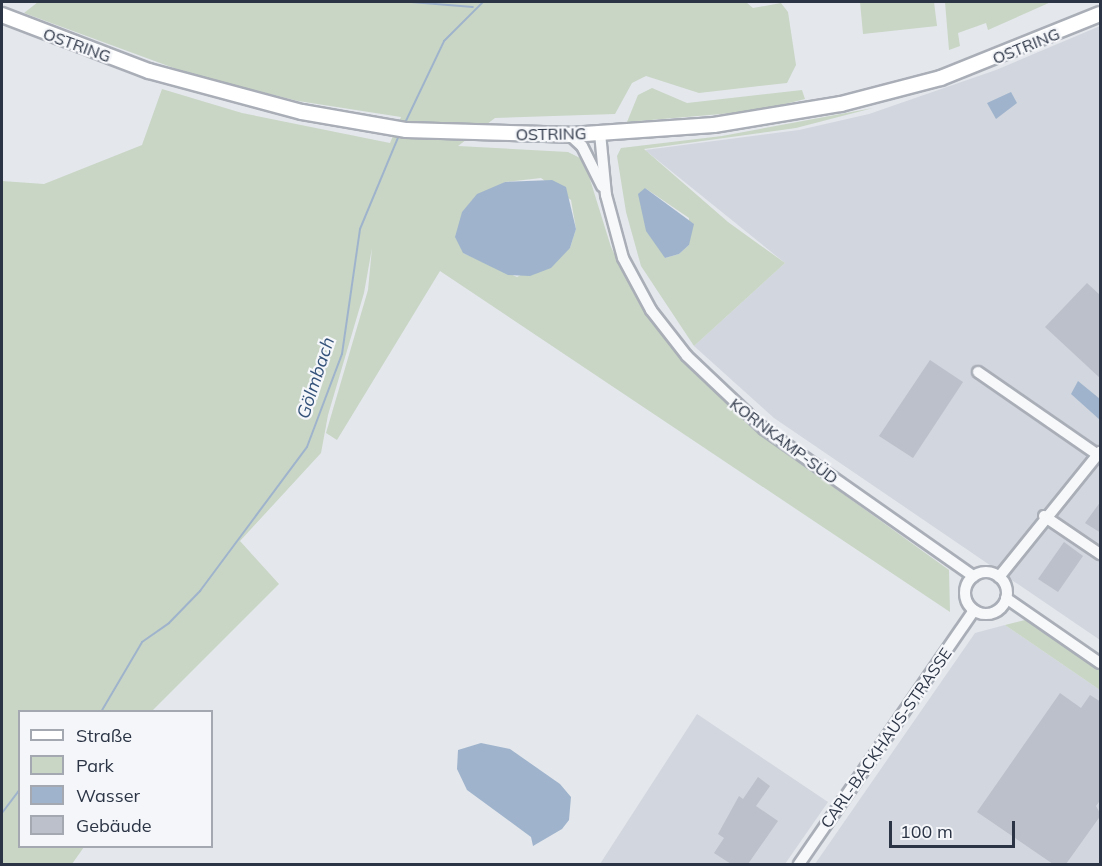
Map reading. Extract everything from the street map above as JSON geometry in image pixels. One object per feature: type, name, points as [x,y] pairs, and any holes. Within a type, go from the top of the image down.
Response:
[{"type":"main road","name":"OSTRING","points":[[2,15],[194,85],[384,127],[406,130],[570,135],[758,120],[905,89],[986,63],[1101,14]]},
{"type":"street","points":[[589,158],[600,133]]},
{"type":"street","name":"KORNKAMP-SÜD","points":[[600,133],[606,195],[617,241],[639,290],[709,380],[773,436],[951,560],[970,580]]},
{"type":"street","name":"KORNKAMP-SÜD","points":[[570,135],[589,158],[606,195]]},
{"type":"street","points":[[978,372],[1099,453],[1044,516],[999,577],[1004,602],[1101,663]]},
{"type":"street","points":[[1044,516],[1101,554]]},
{"type":"street","points":[[999,577],[984,572],[970,580],[965,595],[974,610],[992,613],[1004,602]]},
{"type":"street","name":"CARL-BACKHAUS-STRASSE","points":[[799,864],[974,610]]},
{"type":"shaded area","points":[[1100,26],[1100,640],[774,418],[694,346],[785,263],[645,150],[799,130],[869,114],[996,70]]},
{"type":"shaded area","points":[[1005,625],[1100,690],[1100,864],[815,864],[975,633]]},
{"type":"shaded area","points":[[697,714],[828,802],[785,864],[600,864]]},
{"type":"green space","points":[[38,2],[746,2],[753,8],[781,3],[788,12],[796,65],[787,83],[699,93],[646,76],[632,83],[615,114],[495,118],[458,146],[568,152],[584,160],[611,247],[633,292],[680,357],[771,442],[949,570],[950,612],[440,271],[337,440],[326,433],[368,290],[372,248],[364,293],[328,415],[321,453],[240,541],[279,584],[153,710],[18,710],[18,848],[83,848],[72,864],[2,864],[2,181],[44,184],[142,145],[162,89],[242,113],[390,143],[401,117],[298,101],[190,74],[24,13]],"holes":[[[541,178],[571,200],[576,229],[570,248],[517,277],[463,253],[462,212],[505,182]]]},
{"type":"green space","points":[[860,2],[934,2],[937,26],[863,34]]},
{"type":"green space","points":[[945,2],[1051,2],[988,30],[986,23],[958,33],[960,46],[949,50]]},
{"type":"green space","points":[[652,88],[687,103],[802,90],[805,99],[757,111],[627,122],[638,95]]},
{"type":"green space","points":[[873,108],[796,128],[644,149],[728,222],[785,263],[694,346],[641,266],[626,212],[617,156],[621,148],[722,136]],"holes":[[[645,188],[689,218],[689,245],[679,254],[665,258]]]},
{"type":"green space","points":[[1025,620],[1100,669],[1100,690],[1005,625]]},
{"type":"water","points":[[1011,92],[1017,103],[996,119],[987,103]]},
{"type":"water","points":[[552,180],[566,187],[576,229],[570,248],[551,268],[530,276],[508,275],[463,253],[455,237],[462,212],[477,194],[505,182]]},
{"type":"water","points":[[645,188],[694,224],[689,245],[679,254],[665,258],[646,231],[638,194]]},
{"type":"water","points":[[1078,381],[1100,399],[1100,420],[1071,394]]},
{"type":"water","points":[[481,743],[510,749],[560,784],[571,797],[569,820],[562,829],[533,846],[531,837],[467,790],[457,769],[458,750]]},
{"type":"building","points":[[1087,283],[1101,296],[1101,379],[1045,327]]},
{"type":"building","points":[[930,360],[963,382],[913,458],[879,436]]},
{"type":"building","points":[[1101,501],[1101,533],[1085,523]]},
{"type":"building","points":[[1064,542],[1083,556],[1058,592],[1038,579]]},
{"type":"building","points":[[1060,693],[1081,708],[1090,695],[1101,702],[1101,799],[1096,806],[1101,815],[1066,864],[1053,864],[977,812]]},
{"type":"building","points":[[758,777],[770,786],[756,806],[778,821],[748,864],[731,864],[714,853],[724,838],[718,834],[739,796],[743,799]]},
{"type":"waterway","points":[[411,2],[473,7]]},
{"type":"waterway","name":"Gölmbach","points":[[404,125],[444,41],[483,2]]},
{"type":"waterway","name":"Gölmbach","points":[[102,710],[142,642],[169,623],[200,591],[307,447],[342,354],[360,229],[400,133]]},
{"type":"waterway","name":"Gölmbach","points":[[2,813],[18,792]]}]
